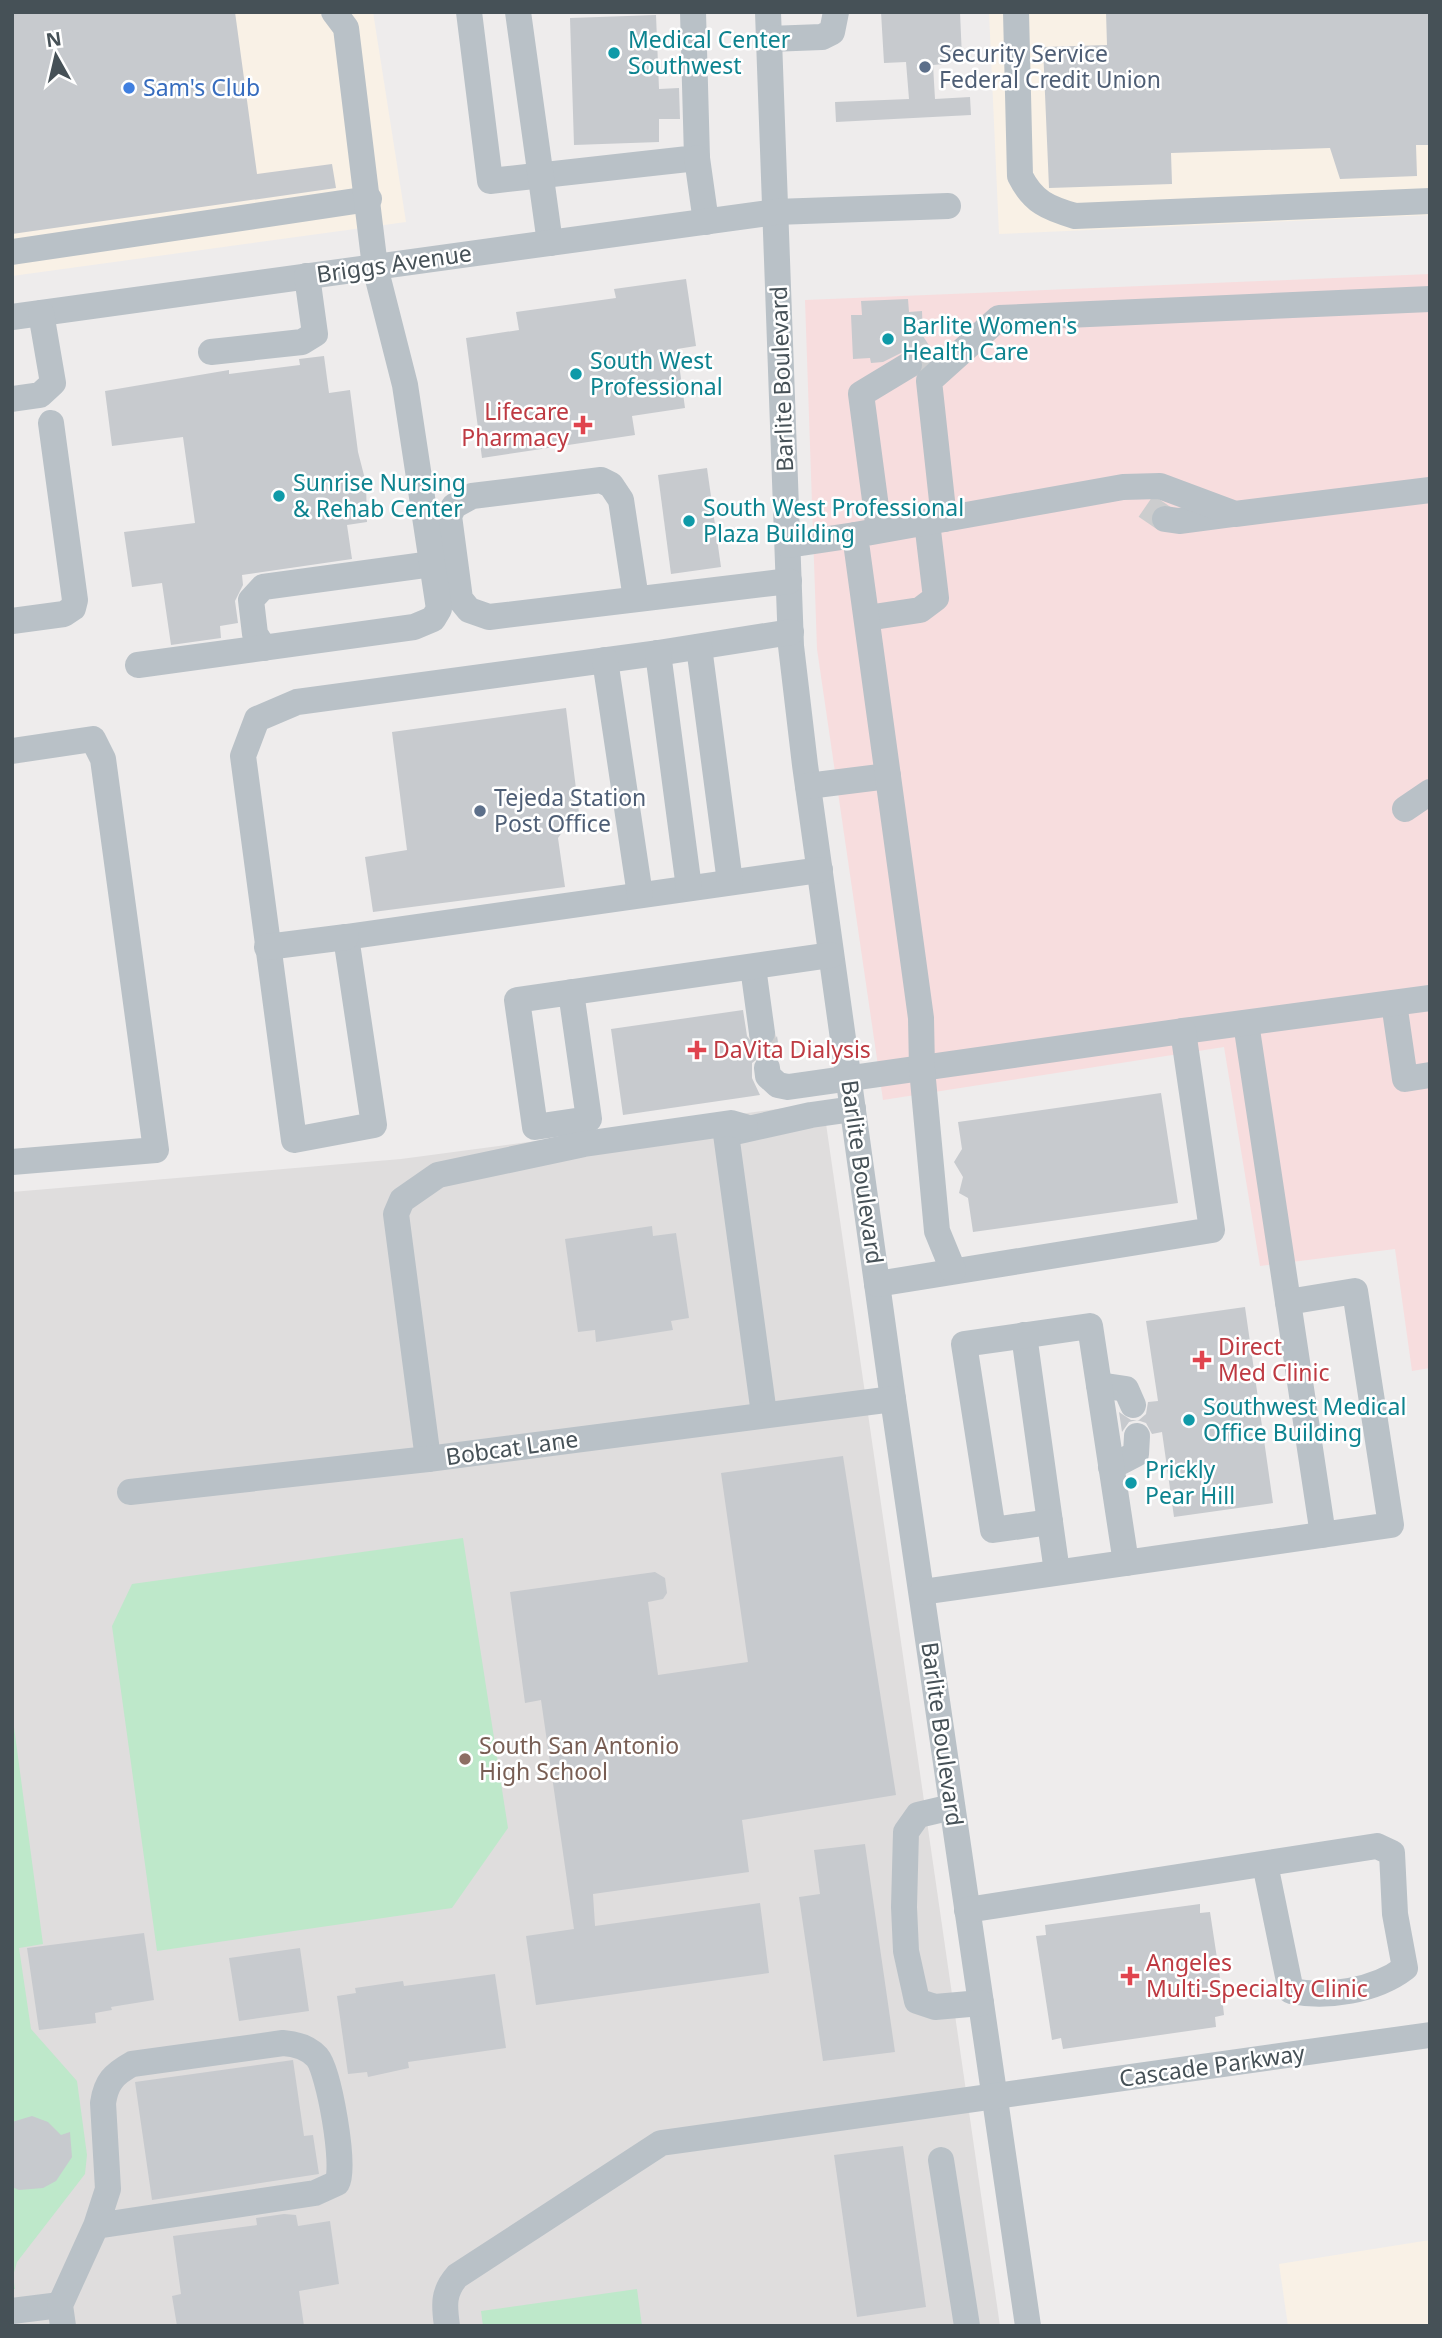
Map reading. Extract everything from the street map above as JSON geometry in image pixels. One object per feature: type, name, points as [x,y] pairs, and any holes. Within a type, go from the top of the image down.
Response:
[{"type":"street","points":[[138,666],[414,627],[433,619],[439,610],[405,385],[375,267],[369,199],[346,28],[334,12]]},
{"type":"street","points":[[469,12],[490,181],[697,158]]},
{"type":"street","points":[[518,12],[550,243]]},
{"type":"street","points":[[693,12],[697,158],[706,222]]},
{"type":"street","name":"Barlite Boulevard","points":[[768,12],[791,632],[808,786],[892,1399],[1028,2326]]},
{"type":"street","points":[[769,39],[822,37],[832,32],[836,12]]},
{"type":"street","points":[[1016,12],[1020,176],[1028,192],[1042,206],[1075,216],[1430,201]]},
{"type":"street","points":[[12,252],[369,199]]},
{"type":"street","name":"Briggs Avenue","points":[[12,317],[775,212],[947,206]]},
{"type":"street","points":[[211,352],[302,342],[315,334],[307,276]]},
{"type":"street","points":[[867,618],[920,610],[936,598],[929,381],[999,318],[1430,299]]},
{"type":"street","points":[[12,399],[40,395],[53,383],[41,313]]},
{"type":"street","points":[[933,351],[981,335]]},
{"type":"street","points":[[909,365],[861,394],[867,533],[867,618],[921,1018],[922,1069],[937,1231],[953,1270]]},
{"type":"street","points":[[12,621],[64,614],[73,608],[75,600],[51,423]]},
{"type":"street","points":[[636,600],[621,500],[611,485],[601,480],[472,496],[454,506],[449,516],[460,599],[480,616],[636,600],[789,581]]},
{"type":"street","points":[[788,545],[1123,487],[1160,486],[1235,514]]},
{"type":"street","points":[[1123,487],[1155,512],[1179,521],[1430,490]]},
{"type":"street","points":[[264,648],[255,634],[251,600],[263,587],[432,564]]},
{"type":"street","points":[[346,937],[374,1125],[294,1140],[243,756],[257,719],[297,702],[658,653],[791,632]]},
{"type":"street","points":[[699,646],[730,882]]},
{"type":"street","points":[[658,653],[689,888]]},
{"type":"street","points":[[605,660],[640,895]]},
{"type":"street","points":[[12,751],[93,739],[103,759],[156,1150],[12,1162]]},
{"type":"street","points":[[808,786],[888,776]]},
{"type":"street","points":[[1405,809],[1430,792]]},
{"type":"street","points":[[267,947],[820,870]]},
{"type":"street","points":[[571,992],[589,1119],[535,1127],[517,1000],[571,992],[753,967],[831,955]]},
{"type":"street","points":[[753,967],[762,1033]]},
{"type":"street","points":[[767,1068],[768,1076],[778,1085],[788,1087],[1430,998]]},
{"type":"street","points":[[1394,1003],[1405,1079],[1430,1076]]},
{"type":"street","points":[[1246,1023],[1323,1535]]},
{"type":"street","points":[[877,1284],[1212,1230],[1183,1031]]},
{"type":"street","points":[[735,1131],[853,1109]]},
{"type":"street","points":[[428,1459],[396,1214],[402,1200],[438,1175],[584,1144],[731,1123],[735,1131],[764,1414]]},
{"type":"street","points":[[922,1592],[1391,1525],[1355,1291],[1288,1302]]},
{"type":"street","points":[[1050,1522],[993,1530],[964,1344],[1090,1326],[1126,1563]]},
{"type":"street","points":[[1024,1335],[1057,1572]]},
{"type":"street","points":[[1099,1385],[1126,1389],[1133,1405]]},
{"type":"street","name":"Bobcat Lane","points":[[130,1492],[428,1459],[892,1399]]},
{"type":"street","points":[[1111,1467],[1136,1454],[1136,1436]]},
{"type":"street","points":[[952,1807],[918,1815],[906,1832],[906,1951],[917,2001],[935,2007],[981,2004]]},
{"type":"street","points":[[967,1910],[1377,1846],[1392,1853],[1395,1913],[1405,1968],[1394,1977],[1354,1989],[1314,1996],[1291,1991],[1284,1971],[1265,1864]]},
{"type":"street","name":"Cascade Parkway","points":[[447,2326],[443,2302],[448,2286],[457,2276],[661,2143],[1430,2035]]},
{"type":"street","points":[[12,2311],[62,2315],[108,2189],[103,2103],[105,2090],[115,2074],[132,2064],[283,2043],[295,2044],[316,2056],[328,2082],[341,2168],[337,2183],[315,2193],[96,2226]]},
{"type":"street","points":[[941,2160],[967,2326]]},
{"type":"shaded area","points":[[12,12],[373,12],[406,222],[12,276]]},
{"type":"shaded area","points":[[989,12],[1430,12],[1430,215],[999,234]]},
{"type":"shaded area","points":[[1430,274],[1430,1368],[1412,1371],[1395,1249],[1260,1266],[1224,1047],[883,1100],[817,649],[805,300]]},
{"type":"shaded area","name":"South San Antonio High School","points":[[823,1103],[1000,2326],[12,2326],[12,1192],[401,1159]]},
{"type":"shaded area","points":[[1430,2240],[1430,2326],[1288,2326],[1279,2264]]},
{"type":"green space","points":[[463,1538],[508,1828],[452,1908],[157,1951],[112,1626],[132,1584]]},
{"type":"green space","points":[[12,1712],[43,1944],[19,1948],[31,2029],[77,2081],[87,2155],[85,2174],[17,2262],[13,2276],[15,2289],[12,2289]]},
{"type":"green space","points":[[637,2289],[642,2326],[483,2326],[481,2311]]},
{"type":"building","name":"Sam's Club","points":[[12,12],[235,12],[257,174],[332,164],[336,188],[12,234]]},
{"type":"building","name":"Security Service Federal Credit Union","points":[[881,12],[960,12],[962,58],[944,59],[944,64],[933,65],[935,99],[970,97],[971,115],[836,122],[835,102],[909,99],[906,62],[884,63]]},
{"type":"building","points":[[1106,12],[1430,12],[1430,145],[1416,145],[1417,176],[1340,179],[1330,148],[1171,153],[1172,184],[1049,188],[1043,47],[1107,45]]},
{"type":"building","name":"Medical Center Southwest","points":[[656,15],[659,89],[679,88],[680,119],[659,119],[659,142],[574,145],[570,18]]},
{"type":"building","name":"South West Professional","points":[[686,279],[696,346],[677,349],[685,408],[632,416],[635,435],[482,458],[466,338],[519,330],[516,312],[616,298],[614,289]]},
{"type":"building","name":"Barlite Women's Health Care","points":[[908,299],[909,312],[922,311],[923,336],[935,355],[925,364],[917,352],[909,349],[883,362],[871,363],[870,358],[853,359],[851,315],[862,315],[861,301]]},
{"type":"building","name":"Sunrise Nursing & Rehab Center","points":[[324,356],[329,393],[350,390],[358,452],[366,483],[367,522],[347,525],[352,559],[242,575],[243,585],[235,601],[238,623],[220,626],[221,638],[171,645],[162,583],[132,587],[124,532],[195,523],[183,437],[112,446],[105,391],[229,370],[229,374],[300,365],[299,359]]},
{"type":"building","name":"South West Professional Plaza Building","points":[[707,468],[721,567],[671,574],[658,475]]},
{"type":"building","points":[[566,708],[579,813],[574,815],[558,838],[565,887],[373,912],[365,857],[407,850],[392,732]]},
{"type":"building","name":"DaVita Dialysis","points":[[743,1010],[747,1036],[755,1047],[771,1046],[777,1036],[781,1061],[774,1054],[766,1052],[752,1063],[752,1078],[760,1095],[623,1115],[611,1029]]},
{"type":"building","points":[[1161,1093],[1178,1203],[973,1232],[968,1198],[959,1193],[963,1177],[954,1162],[962,1149],[958,1122]]},
{"type":"building","points":[[652,1226],[653,1236],[676,1233],[689,1318],[671,1321],[673,1330],[596,1342],[595,1330],[578,1332],[565,1239]]},
{"type":"building","name":"Southwest Medical Office Building","points":[[1245,1307],[1273,1503],[1174,1517],[1162,1432],[1152,1434],[1146,1423],[1137,1420],[1146,1414],[1148,1402],[1158,1401],[1146,1321]]},
{"type":"building","points":[[1119,1412],[1131,1420],[1137,1420],[1129,1422],[1122,1432]]},
{"type":"building","points":[[843,1456],[896,1795],[742,1820],[749,1872],[593,1894],[595,1926],[760,1903],[769,1973],[536,2005],[526,1936],[574,1929],[541,1700],[525,1703],[510,1592],[655,1572],[665,1578],[667,1593],[663,1599],[648,1602],[658,1675],[748,1662],[721,1473]]},
{"type":"building","points":[[865,1844],[895,2052],[823,2061],[799,1897],[820,1894],[814,1850]]},
{"type":"building","name":"Angeles Multi-Specialty Clinic","points":[[1200,1904],[1200,1913],[1210,1912],[1220,1978],[1224,2015],[1215,2017],[1216,2027],[1063,2049],[1061,2038],[1052,2040],[1036,1936],[1046,1935],[1045,1925]]},
{"type":"building","points":[[144,1933],[154,2000],[111,2007],[112,2010],[95,2013],[96,2023],[39,2030],[27,1948]]},
{"type":"building","points":[[300,1948],[309,2011],[239,2021],[229,1958]]},
{"type":"building","points":[[495,1974],[506,2048],[408,2062],[409,2068],[368,2077],[367,2072],[348,2074],[337,1996],[356,1993],[355,1988],[403,1981],[404,1986]]},
{"type":"building","points":[[293,2060],[304,2136],[313,2135],[319,2174],[152,2200],[135,2082]]},
{"type":"building","points":[[32,2116],[48,2122],[61,2135],[70,2132],[72,2157],[56,2181],[43,2188],[19,2190],[12,2187],[12,2122]]},
{"type":"building","points":[[903,2146],[926,2307],[857,2317],[834,2155]]},
{"type":"building","points":[[296,2215],[298,2226],[330,2221],[339,2284],[299,2291],[304,2326],[177,2326],[172,2296],[181,2294],[173,2236],[257,2225],[256,2218]]},
{"type":"tunnel","points":[[909,365],[933,351]]},
{"type":"tunnel","points":[[1146,506],[1165,519]]},
{"type":"tunnel","points":[[762,1033],[767,1068]]},
{"type":"place","name":"Medical Center Southwest","points":[[614,53]]},
{"type":"place","name":"Security Service Federal Credit Union","points":[[925,67]]},
{"type":"place","name":"Sam's Club","points":[[129,88]]},
{"type":"place","name":"Barlite Women's Health Care","points":[[888,339]]},
{"type":"place","name":"South West Professional","points":[[576,374]]},
{"type":"place","name":"Lifecare Pharmacy","points":[[583,425]]},
{"type":"place","name":"Sunrise Nursing & Rehab Center","points":[[279,496]]},
{"type":"place","name":"South West Professional Plaza Building","points":[[689,521]]},
{"type":"place","name":"Tejeda Station Post Office","points":[[480,811]]},
{"type":"place","name":"DaVita Dialysis","points":[[697,1050]]},
{"type":"place","name":"Direct Med Clinic","points":[[1202,1360]]},
{"type":"place","name":"Southwest Medical Office Building","points":[[1189,1420]]},
{"type":"place","name":"Prickly Pear Hill","points":[[1131,1483]]},
{"type":"place","name":"South San Antonio High School","points":[[465,1759]]},
{"type":"place","name":"Angeles Multi-Specialty Clinic","points":[[1130,1976]]}]
